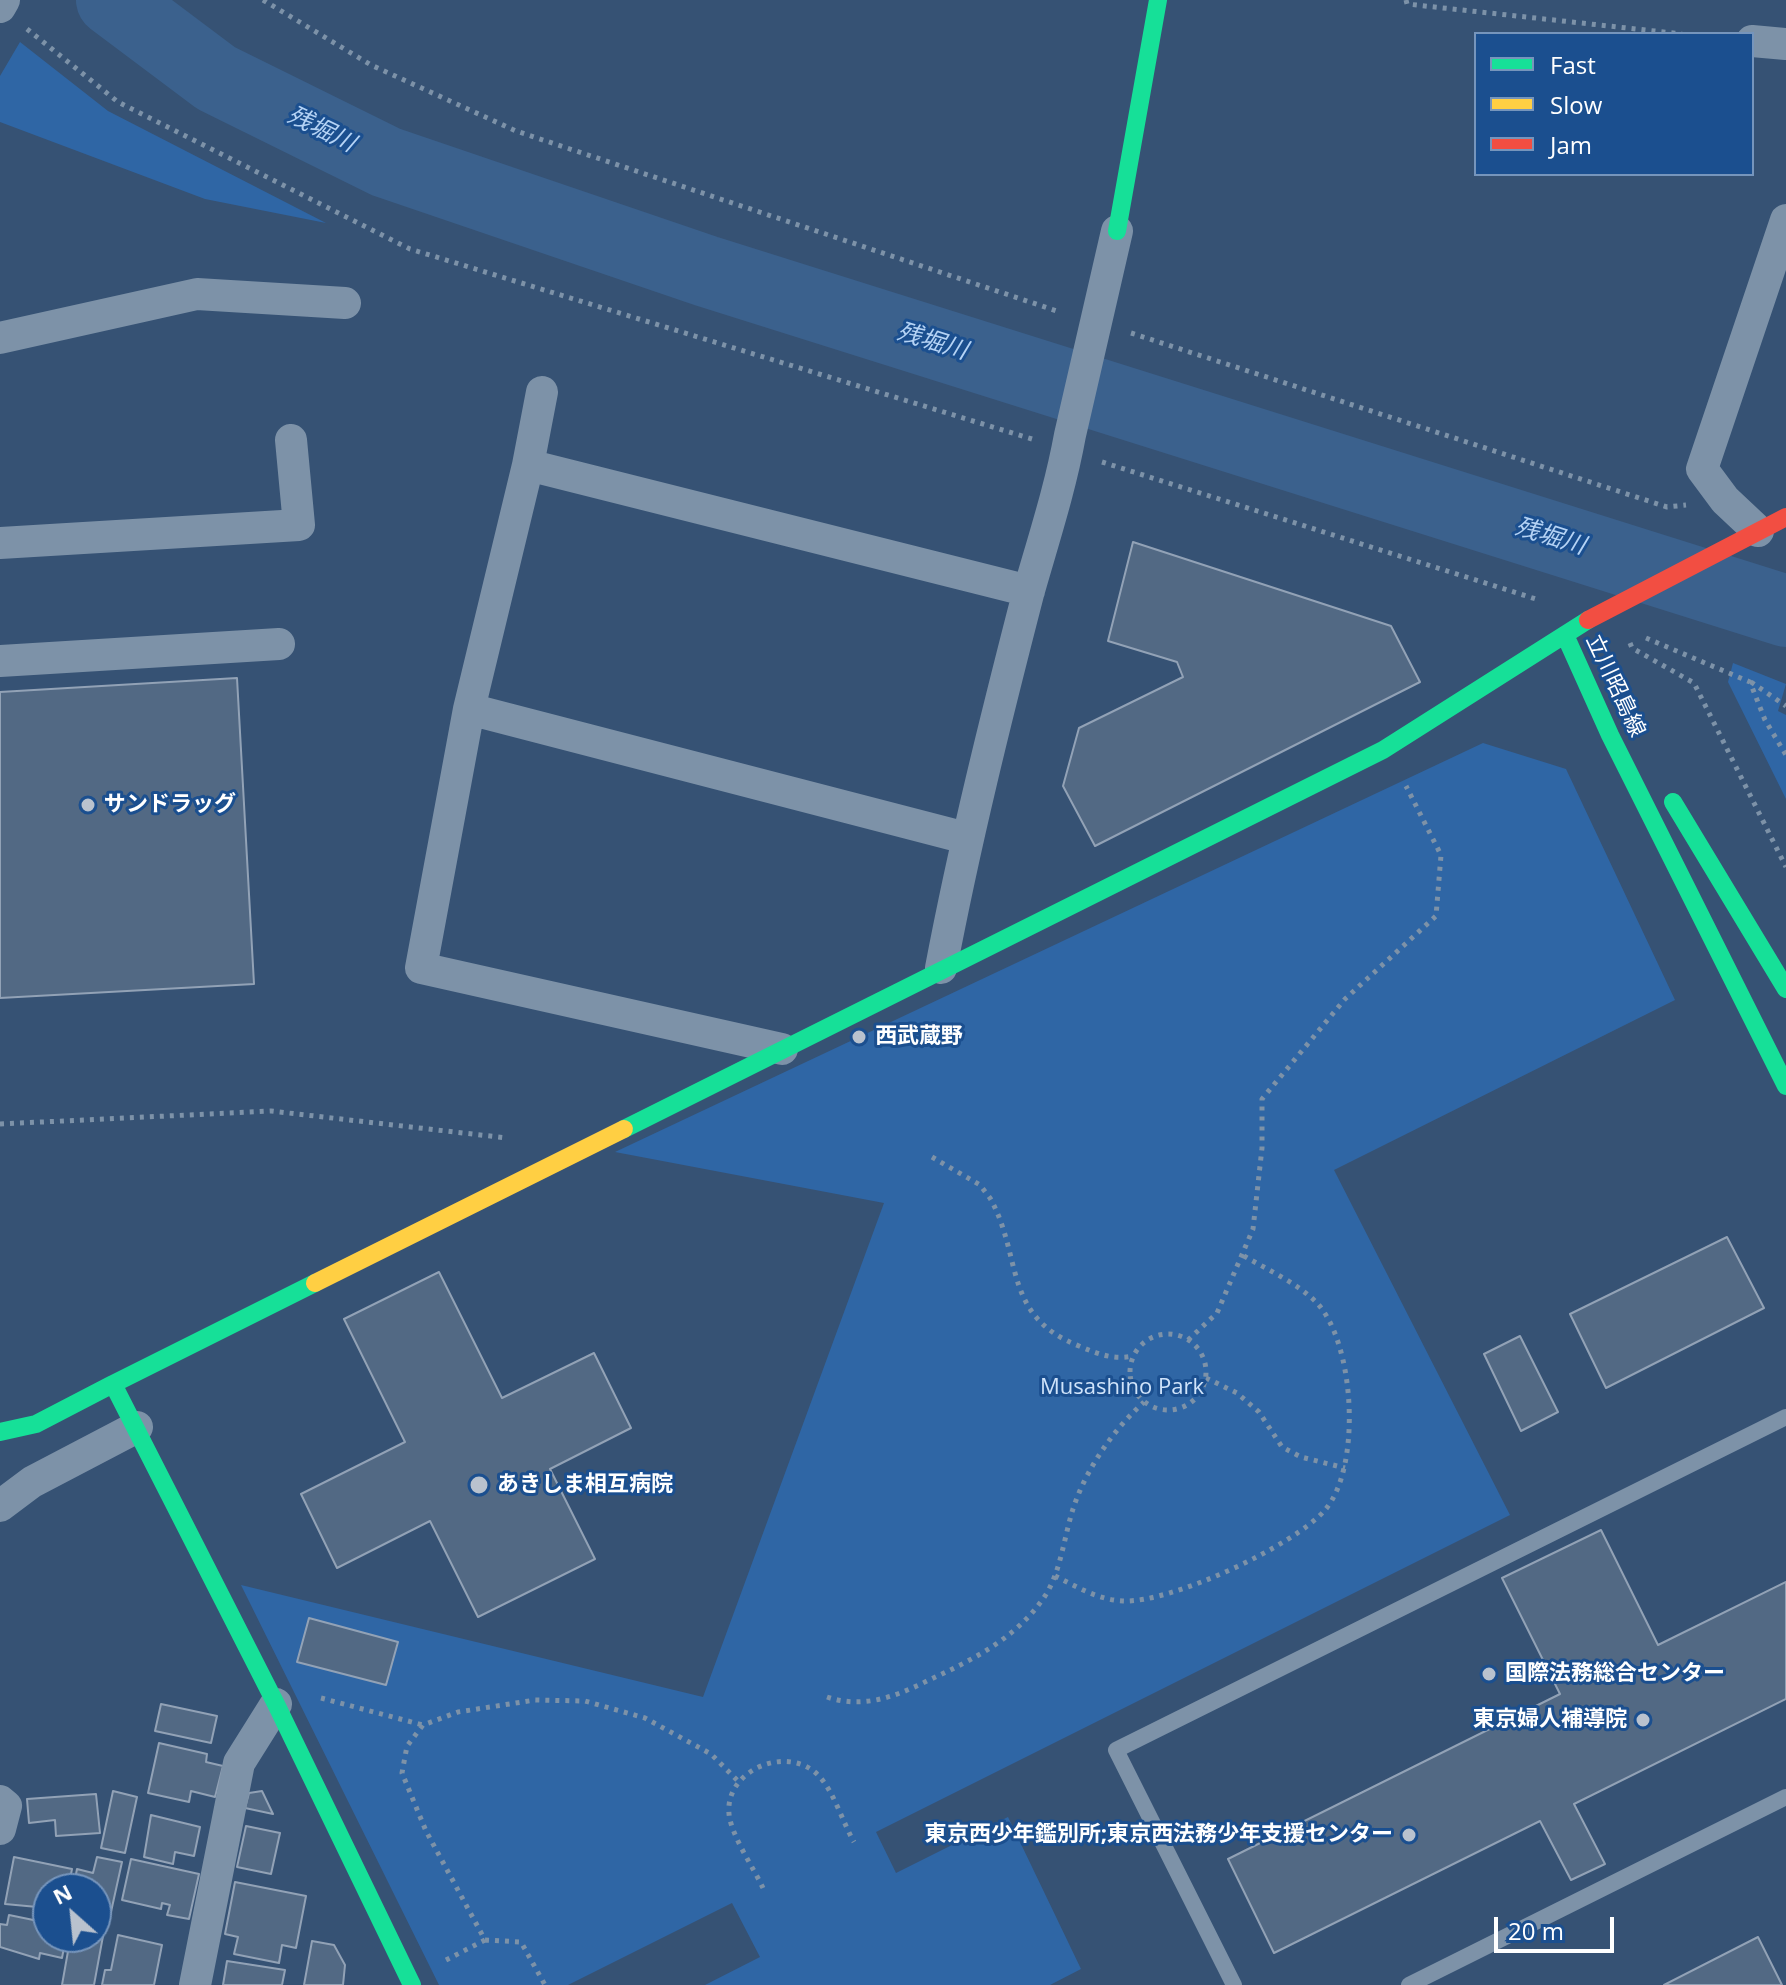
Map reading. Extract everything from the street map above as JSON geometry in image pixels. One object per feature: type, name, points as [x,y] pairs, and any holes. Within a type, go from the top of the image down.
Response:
[{"type":"street","points":[[4,0],[12,16]]},
{"type":"street","points":[[941,968],[966,838],[1029,591],[1066,470],[1068,445],[1105,330],[1117,231],[1158,0]]},
{"type":"street","points":[[1754,41],[1786,44]]},
{"type":"street","points":[[0,1432],[36,1424],[941,968],[1383,750],[1596,615],[1762,529],[1725,500],[1702,469],[1786,220]]},
{"type":"street","points":[[0,338],[197,294],[345,303]]},
{"type":"street","points":[[542,392],[528,465],[469,709],[421,968],[782,1049]]},
{"type":"street","points":[[0,543],[299,525],[291,440]]},
{"type":"street","points":[[528,465],[1029,591]]},
{"type":"street","name":"立川昭島線","points":[[1565,635],[1625,723]]},
{"type":"street","name":"立川昭島線","points":[[1565,635],[1610,735],[1786,1086]]},
{"type":"street","points":[[0,661],[279,644]]},
{"type":"street","points":[[469,709],[966,838]]},
{"type":"street","points":[[1666,790],[1786,989]]},
{"type":"street","points":[[113,1384],[276,1704],[412,1985]]},
{"type":"street","points":[[0,1506],[32,1482],[137,1427]]},
{"type":"street","points":[[195,1985],[239,1763],[276,1704]]},
{"type":"street","points":[[0,1801],[6,1806],[0,1829]]},
{"type":"lane","points":[[1234,1985],[1116,1750],[1786,1417]]},
{"type":"lane","points":[[1409,1985],[1786,1797]]},
{"type":"path","points":[[263,0],[371,65],[516,131],[1064,313]]},
{"type":"path","points":[[1406,0],[1407,4],[1664,32]]},
{"type":"path","points":[[12,16],[118,102],[410,249],[1068,445],[1545,602]]},
{"type":"path","points":[[1105,330],[1667,507]]},
{"type":"path","points":[[1626,630],[1632,648],[1694,683],[1786,867]]},
{"type":"path","points":[[1639,636],[1750,682],[1786,706]]},
{"type":"path","points":[[1750,682],[1765,720],[1786,755]]},
{"type":"path","points":[[1188,1340],[1217,1313],[1253,1229],[1262,1148],[1262,1099],[1345,999],[1436,916],[1441,855],[1400,774]]},
{"type":"path","points":[[0,1124],[271,1111],[509,1138]]},
{"type":"path","points":[[932,1157],[980,1185],[990,1198],[1023,1297],[1047,1331],[1096,1353],[1118,1359],[1133,1356]]},
{"type":"path","points":[[1055,1576],[1092,1595],[1122,1601],[1156,1599],[1240,1564],[1302,1532],[1326,1509],[1339,1488],[1345,1468],[1351,1413],[1332,1332],[1318,1303],[1244,1256]]},
{"type":"path","points":[[1163,1334],[1188,1340],[1204,1358],[1206,1378],[1200,1394],[1180,1409],[1167,1411],[1144,1402],[1131,1381],[1133,1356],[1140,1346],[1163,1334]]},
{"type":"path","points":[[1206,1378],[1237,1393],[1259,1412],[1282,1447],[1301,1457],[1345,1468]]},
{"type":"path","points":[[827,1697],[845,1703],[865,1703],[901,1694],[983,1655],[1017,1626],[1044,1598],[1055,1576],[1074,1504],[1095,1462],[1121,1423],[1144,1402]]},
{"type":"path","points":[[308,1694],[423,1725]]},
{"type":"path","points":[[485,1940],[426,1831],[402,1773],[407,1746],[423,1725],[458,1712],[504,1704],[535,1700],[585,1701],[645,1718],[711,1754],[739,1782]]},
{"type":"path","points":[[763,1888],[730,1820],[730,1801],[739,1782],[754,1767],[792,1761],[820,1777],[854,1842]]},
{"type":"path","points":[[442,1962],[485,1940],[521,1942],[545,1985]]},
{"type":"green space","points":[[20,42],[108,111],[326,223],[205,199],[0,122],[0,76]]},
{"type":"green space","points":[[1733,663],[1786,684],[1778,711],[1786,715],[1786,799],[1728,682]]},
{"type":"green space","name":"Musashino Park","points":[[1483,743],[1566,769],[1675,1000],[1334,1170],[1510,1515],[876,1832],[896,1873],[1008,1817],[1081,1969],[1050,1985],[705,1985],[760,1957],[732,1903],[568,1985],[439,1985],[241,1585],[703,1697],[884,1203],[615,1152]]},
{"type":"building","points":[[1133,542],[1391,626],[1420,682],[1095,846],[1063,786],[1079,728],[1183,677],[1177,662],[1108,641]]},
{"type":"building","points":[[237,678],[254,984],[0,998],[0,692]]},
{"type":"building","points":[[1727,1237],[1764,1308],[1606,1388],[1570,1314]]},
{"type":"building","points":[[439,1272],[502,1398],[594,1353],[631,1428],[550,1469],[595,1559],[478,1617],[430,1521],[337,1568],[301,1494],[405,1442],[344,1319]]},
{"type":"building","points":[[1520,1336],[1558,1412],[1521,1431],[1484,1354]]},
{"type":"building","points":[[1601,1530],[1658,1645],[1786,1582],[1786,1699],[1574,1804],[1605,1864],[1571,1880],[1540,1821],[1274,1953],[1228,1859],[1560,1694],[1502,1578]]},
{"type":"building","points":[[309,1618],[398,1642],[386,1685],[297,1662]]},
{"type":"building","points":[[161,1704],[217,1716],[211,1743],[155,1731]]},
{"type":"building","points":[[159,1743],[207,1754],[206,1762],[223,1766],[215,1797],[191,1791],[189,1802],[148,1793]]},
{"type":"building","points":[[113,1791],[137,1797],[125,1853],[101,1848]]},
{"type":"building","points":[[262,1791],[273,1814],[245,1808],[249,1793]]},
{"type":"building","points":[[96,1794],[100,1833],[56,1836],[55,1820],[29,1823],[27,1799]]},
{"type":"building","points":[[151,1815],[200,1827],[194,1856],[175,1852],[173,1864],[144,1857]]},
{"type":"building","points":[[246,1826],[280,1833],[271,1874],[237,1867]]},
{"type":"building","points":[[14,1857],[72,1869],[71,1873],[32,1873],[32,1907],[5,1904]]},
{"type":"building","points":[[97,1857],[122,1862],[112,1907],[112,1873],[93,1873]]},
{"type":"building","points":[[131,1859],[199,1874],[189,1919],[167,1915],[170,1905],[162,1903],[161,1909],[122,1900]]},
{"type":"building","points":[[235,1882],[306,1896],[296,1948],[282,1945],[279,1963],[234,1954],[238,1937],[225,1934]]},
{"type":"building","points":[[9,1915],[32,1920],[32,1953],[40,1953],[39,1959],[0,1947],[0,1924],[7,1925]]},
{"type":"building","points":[[118,1935],[162,1945],[154,1985],[102,1985],[105,1970],[111,1970]]},
{"type":"building","points":[[1758,1937],[1782,1985],[1664,1985]]},
{"type":"building","points":[[312,1941],[334,1945],[345,1965],[343,1985],[304,1985]]},
{"type":"building","points":[[40,1953],[63,1953],[62,1958]]},
{"type":"building","points":[[68,1953],[100,1953],[94,1985],[62,1985]]},
{"type":"building","points":[[227,1961],[285,1970],[282,1985],[223,1985]]},
{"type":"waterway","name":"残堀川","points":[[112,0],[216,78],[386,162],[706,271],[1786,611]]},
{"type":"traffic: fast","points":[[1117,231],[1158,0]]},
{"type":"traffic: fast","points":[[624,1129],[1383,750],[1588,620]]},
{"type":"traffic: fast","points":[[1565,635],[1610,735],[1786,1086]]},
{"type":"traffic: fast","points":[[1673,802],[1786,989]]},
{"type":"traffic: fast","points":[[315,1283],[113,1384],[276,1704],[412,1985]]},
{"type":"traffic: fast","points":[[0,1432],[36,1424],[113,1384]]},
{"type":"traffic: slow","points":[[315,1283],[624,1129]]},
{"type":"traffic: jam","points":[[1588,620],[1786,517]]},
{"type":"place","name":"サンドラッグ","points":[[88,805]]},
{"type":"place","name":"西武蔵野","points":[[859,1037]]},
{"type":"place","name":"あきしま相互病院","points":[[479,1485]]},
{"type":"place","name":"国際法務総合センター","points":[[1489,1674]]},
{"type":"place","name":"東京婦人補導院","points":[[1643,1720]]},
{"type":"place","name":"東京西少年鑑別所;東京西法務少年支援センター","points":[[1409,1835]]}]
